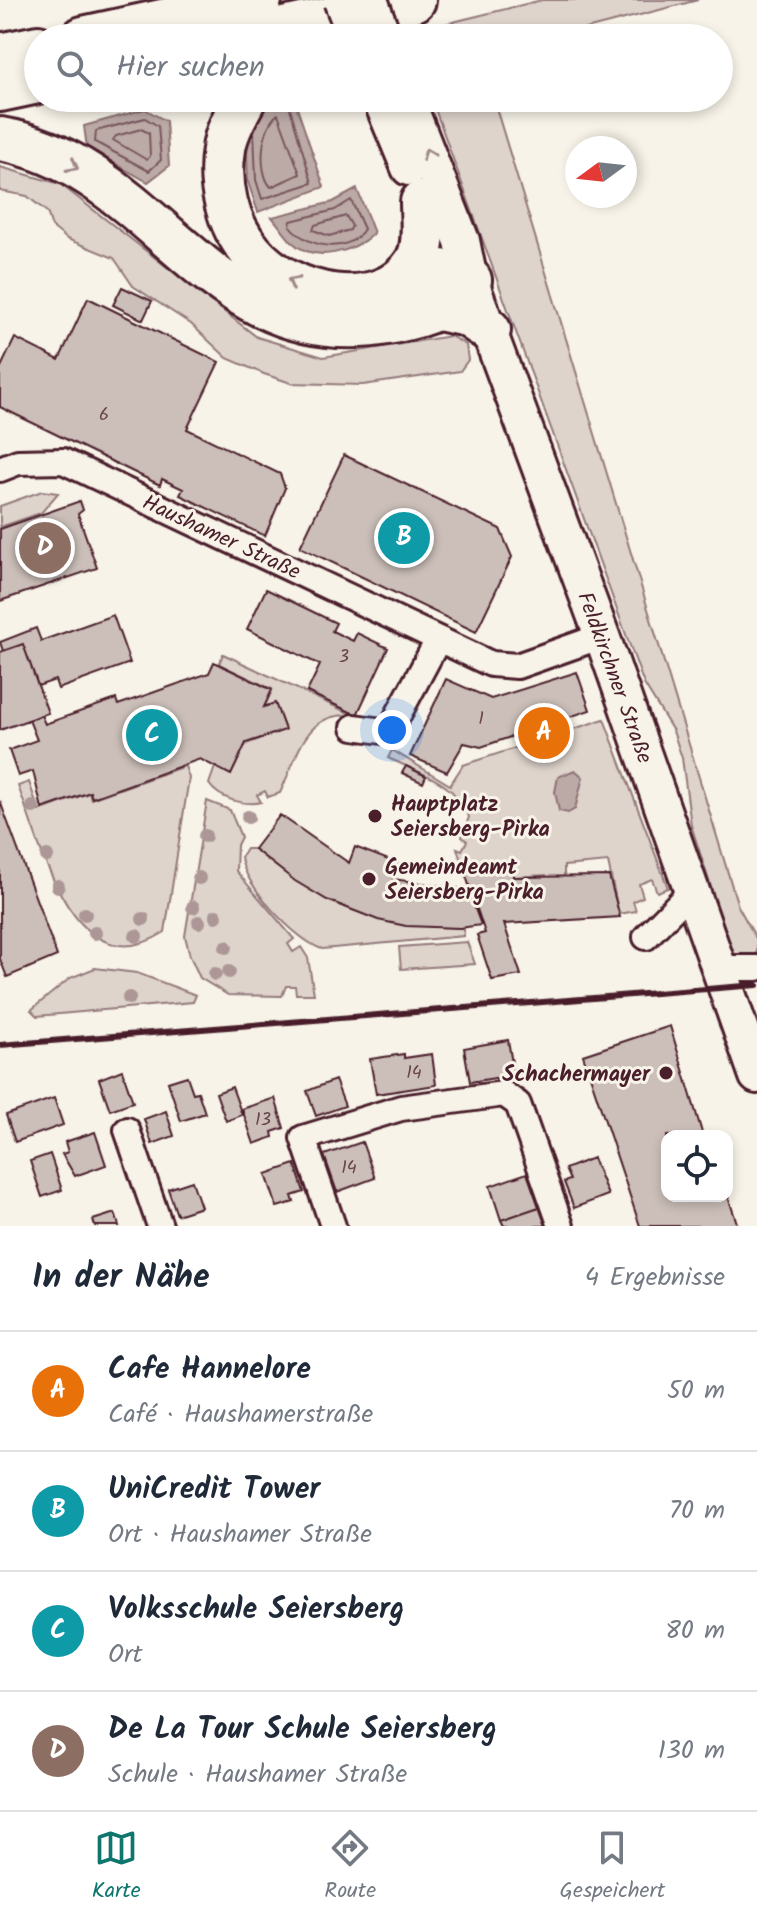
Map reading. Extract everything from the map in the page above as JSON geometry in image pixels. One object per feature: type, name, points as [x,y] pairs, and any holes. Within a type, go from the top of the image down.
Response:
[{"type":"highway","points":[[148,24],[260,0]]},
{"type":"highway","points":[[306,24],[413,0]]},
{"type":"highway","points":[[382,24],[413,0]]},
{"type":"highway","points":[[0,55],[24,50]]},
{"type":"highway","points":[[0,90],[24,85]]},
{"type":"highway","points":[[0,139],[52,155],[101,181],[224,285],[257,305],[290,319],[347,328],[399,321],[438,309],[458,297],[470,280],[441,271],[369,295],[325,294],[265,266],[250,251],[229,213],[223,174],[224,146],[239,112]]},
{"type":"highway","points":[[395,285],[418,259],[423,237],[422,202]]},
{"type":"highway","points":[[438,309],[467,315],[489,330]]},
{"type":"main road","points":[[341,0],[350,24]]},
{"type":"main road","points":[[370,0],[379,24]]},
{"type":"main road","name":"Feldkirchner Straße","points":[[386,112],[422,202],[451,257],[470,280]]},
{"type":"main road","name":"Feldkirchner Straße","points":[[411,112],[462,241],[470,280],[602,636],[757,1076]]},
{"type":"street","name":"Haushamer Straße","points":[[0,469],[18,462],[63,461],[491,664],[517,666],[602,636]]},
{"type":"street","points":[[354,727],[389,732],[438,640]]},
{"type":"street","points":[[646,937],[692,890]]},
{"type":"street","points":[[720,968],[757,968]]},
{"type":"street","points":[[333,1226],[303,1138],[401,1108],[504,1094],[518,1104],[561,1226]]},
{"type":"street","points":[[127,1130],[160,1226]]},
{"type":"shaded area","points":[[542,0],[698,0],[605,24],[445,24]]},
{"type":"shaded area","points":[[436,112],[497,112],[738,906],[757,940],[757,959],[734,958],[691,825],[682,758],[673,731],[644,684]]},
{"type":"shaded area","points":[[0,167],[60,184],[257,337],[323,357],[450,336],[466,345],[468,360],[460,371],[363,385],[291,383],[264,374],[227,358],[191,324],[133,286],[114,258],[67,239],[52,227],[47,212],[27,196],[0,191]]},
{"type":"shaded area","points":[[42,491],[58,493],[41,513],[0,527],[0,506]]},
{"type":"shaded area","points":[[223,654],[355,716],[338,716],[314,728],[298,751],[280,793],[268,797],[265,791],[257,795],[261,802],[232,800],[219,794],[209,784],[215,767],[231,775],[246,744],[285,730],[275,703],[264,707],[272,689],[219,664]]},
{"type":"shaded area","points":[[604,719],[668,888],[657,892],[652,879],[639,884],[643,897],[633,901],[636,911],[619,914],[608,862],[564,866],[564,878],[547,879],[546,875],[514,877],[512,862],[462,864],[457,848],[462,850],[467,841],[462,837],[469,817],[463,805],[436,780],[388,758],[392,750],[450,785],[463,765]]},
{"type":"shaded area","points":[[185,766],[189,778],[165,932],[134,945],[107,942],[85,927],[66,903],[51,874],[18,786],[29,782],[39,811],[89,793],[91,799]]},
{"type":"shaded area","points":[[207,801],[230,810],[241,837],[237,845],[236,871],[294,939],[288,944],[293,952],[301,947],[308,958],[314,994],[296,994],[295,986],[286,986],[282,996],[228,995],[200,978],[185,936]]},
{"type":"shaded area","points":[[246,849],[254,849],[305,886],[352,910],[402,923],[464,928],[464,936],[322,949],[285,923],[261,896],[244,868],[241,857]]},
{"type":"shaded area","points":[[467,942],[475,964],[401,969],[399,947]]},
{"type":"shaded area","points":[[95,968],[137,973],[196,995],[193,1002],[37,1016],[31,1010],[70,978]]},
{"type":"water","points":[[134,112],[150,112],[166,121],[169,166],[148,182],[87,148],[84,126]]},
{"type":"water","points":[[256,112],[298,112],[324,187],[258,212],[248,182],[246,128]]},
{"type":"water","points":[[357,189],[374,233],[345,250],[323,254],[301,249],[272,217],[333,202]]},
{"type":"water","points":[[575,770],[583,777],[575,809],[568,813],[559,811],[555,792],[558,777]]},
{"type":"building","points":[[122,287],[152,301],[143,320],[113,305]]},
{"type":"building","points":[[88,298],[219,362],[187,429],[280,474],[285,488],[265,536],[180,495],[183,489],[162,479],[160,485],[0,407],[0,369],[15,338],[59,360]]},
{"type":"building","points":[[344,455],[500,529],[512,557],[476,632],[300,547]]},
{"type":"building","points":[[80,501],[83,510],[78,514],[97,568],[0,601],[0,529]]},
{"type":"building","points":[[266,589],[336,623],[332,631],[353,641],[357,633],[388,648],[357,715],[307,692],[320,665],[247,629]]},
{"type":"building","points":[[113,615],[130,663],[58,689],[55,680],[38,686],[23,644],[3,651],[0,642],[36,628],[41,641]]},
{"type":"building","points":[[23,644],[48,713],[0,730],[0,652]]},
{"type":"building","points":[[214,662],[272,690],[264,707],[275,703],[285,730],[246,743],[231,775],[200,759],[92,798],[90,792],[42,809],[33,771],[18,776],[9,750],[37,740],[29,720],[41,715],[45,724],[116,699],[118,705],[209,673]]},
{"type":"building","points":[[577,672],[590,710],[481,747],[464,743],[447,772],[410,756],[446,679],[491,699]]},
{"type":"building","points":[[406,766],[426,776],[423,783],[402,773]]},
{"type":"building","points":[[0,801],[57,956],[7,977],[0,959]]},
{"type":"building","points":[[280,815],[349,863],[355,847],[399,864],[393,879],[468,890],[481,925],[460,928],[406,926],[378,920],[327,900],[295,881],[254,849]]},
{"type":"building","points":[[512,862],[513,877],[609,876],[620,917],[504,924],[521,975],[492,980],[477,935],[485,933],[462,864]]},
{"type":"building","points":[[670,1026],[701,1130],[661,1130],[661,1202],[730,1202],[738,1226],[640,1226],[583,1055]]},
{"type":"building","points":[[508,1040],[514,1075],[470,1082],[464,1048]]},
{"type":"building","points":[[404,1054],[404,1058],[432,1054],[436,1085],[376,1094],[370,1059]]},
{"type":"building","points":[[122,1070],[133,1102],[110,1110],[99,1079]]},
{"type":"building","points":[[187,1076],[193,1093],[198,1092],[205,1113],[181,1121],[168,1082]]},
{"type":"building","points":[[335,1080],[345,1106],[316,1116],[307,1091]]},
{"type":"building","points":[[232,1087],[242,1115],[226,1121],[216,1093]]},
{"type":"building","points":[[54,1098],[63,1125],[15,1142],[6,1115]]},
{"type":"building","points":[[275,1098],[284,1128],[272,1132],[273,1137],[254,1144],[242,1109]]},
{"type":"building","points":[[166,1111],[174,1136],[152,1144],[144,1119]]},
{"type":"building","points":[[95,1132],[106,1165],[75,1176],[62,1154],[68,1152],[65,1142]]},
{"type":"building","points":[[362,1142],[375,1178],[337,1192],[324,1155]]},
{"type":"building","points":[[50,1154],[62,1190],[42,1197],[30,1161]]},
{"type":"building","points":[[593,1158],[608,1195],[574,1208],[564,1182],[570,1180],[565,1169]]},
{"type":"building","points":[[295,1164],[304,1192],[292,1196],[294,1202],[277,1207],[266,1174]]},
{"type":"building","points":[[527,1173],[539,1207],[501,1220],[490,1186]]},
{"type":"building","points":[[192,1181],[201,1207],[177,1215],[168,1189]]},
{"type":"building","points":[[539,1207],[546,1226],[504,1226],[501,1220]]},
{"type":"building","points":[[115,1213],[119,1226],[95,1226],[93,1220]]},
{"type":"railway","points":[[0,1045],[757,985]]},
{"type":"place","name":"UniCredit Tower","points":[[404,538]]},
{"type":"place","name":"De La Tour Schule Seiersberg","points":[[45,548]]},
{"type":"place","name":"Cafe Hannelore","points":[[544,733]]},
{"type":"place","name":"Volksschule Seiersberg","points":[[152,735]]},
{"type":"place","name":"Hauptplatz Seiersberg-Pirka","points":[[375,816]]},
{"type":"place","name":"Gemeindeamt Seiersberg-Pirka","points":[[369,879]]},
{"type":"place","name":"Schachermayer","points":[[666,1073]]}]
